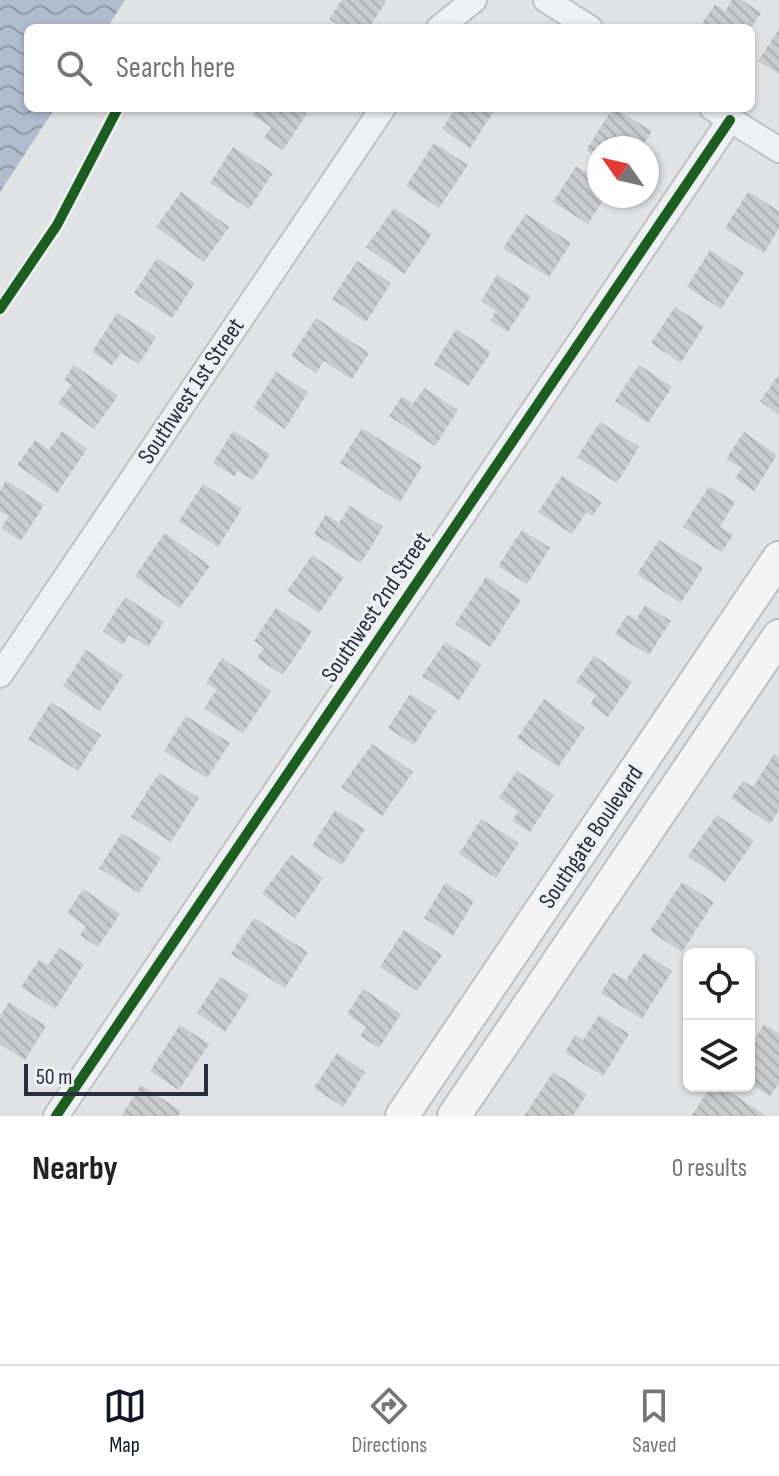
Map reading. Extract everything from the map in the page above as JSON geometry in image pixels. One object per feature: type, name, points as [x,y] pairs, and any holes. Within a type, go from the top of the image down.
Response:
[{"type":"main road","name":"Southgate Boulevard","points":[[402,1116],[779,558]]},
{"type":"main road","name":"Southgate Boulevard","points":[[454,1116],[779,636]]},
{"type":"main road","points":[[584,847],[619,870]]},
{"type":"street","points":[[444,24],[474,0]]},
{"type":"street","points":[[546,0],[584,24]]},
{"type":"street","name":"Southwest 1st Street","points":[[0,675],[380,112]]},
{"type":"street","points":[[721,114],[779,150]]},
{"type":"street","name":"Southwest 2nd Street","points":[[56,1116],[721,114]]},
{"type":"water","points":[[0,0],[125,0],[110,24],[24,24],[24,112],[52,112],[0,192]]},
{"type":"building","points":[[342,0],[386,2],[372,24],[337,24],[329,19]]},
{"type":"building","points":[[732,0],[742,0],[761,13],[754,24],[702,24],[715,4],[725,11]]},
{"type":"building","points":[[779,29],[779,74],[758,61]]},
{"type":"building","points":[[254,112],[307,114],[283,150],[264,138],[271,127],[252,115]]},
{"type":"building","points":[[453,112],[493,112],[470,148],[442,129]]},
{"type":"building","points":[[610,112],[620,112],[652,131],[649,136],[595,136]]},
{"type":"building","points":[[434,143],[468,165],[439,208],[406,186]]},
{"type":"building","points":[[233,147],[273,173],[249,209],[210,183]]},
{"type":"building","points":[[576,166],[587,173],[587,208],[598,208],[588,224],[553,202]]},
{"type":"building","points":[[181,192],[229,227],[204,262],[156,227]]},
{"type":"building","points":[[748,192],[779,211],[779,228],[764,253],[725,228]]},
{"type":"building","points":[[394,208],[432,234],[404,274],[366,247]]},
{"type":"building","points":[[526,214],[571,243],[549,277],[503,248]]},
{"type":"building","points":[[710,250],[744,273],[721,309],[687,287]]},
{"type":"building","points":[[157,258],[195,283],[172,318],[134,293]]},
{"type":"building","points":[[357,261],[391,283],[366,322],[332,299]]},
{"type":"building","points":[[497,275],[531,296],[508,332],[490,321],[496,311],[481,301]]},
{"type":"building","points":[[675,307],[704,326],[681,363],[651,343]]},
{"type":"building","points":[[117,313],[156,337],[139,364],[121,353],[112,365],[92,352]]},
{"type":"building","points":[[316,318],[369,353],[352,379],[324,361],[316,373],[291,356]]},
{"type":"building","points":[[456,329],[491,352],[468,386],[434,364]]},
{"type":"building","points":[[74,365],[118,396],[94,429],[58,403],[72,385],[64,380]]},
{"type":"building","points":[[639,365],[672,387],[648,423],[615,401]]},
{"type":"building","points":[[276,372],[308,392],[285,429],[253,408]]},
{"type":"building","points":[[779,374],[779,415],[760,401]]},
{"type":"building","points":[[424,388],[458,410],[435,446],[389,416],[402,396],[413,404]]},
{"type":"building","points":[[600,422],[639,447],[617,483],[577,457]]},
{"type":"building","points":[[362,428],[422,466],[400,502],[340,463]]},
{"type":"building","points":[[62,431],[87,449],[57,493],[17,465],[35,440],[49,450]]},
{"type":"building","points":[[233,431],[270,454],[253,480],[238,471],[234,476],[213,463]]},
{"type":"building","points":[[744,432],[777,455],[754,491],[735,478],[742,468],[726,459]]},
{"type":"building","points":[[562,476],[602,502],[593,516],[586,512],[572,534],[538,512]]},
{"type":"building","points":[[6,481],[44,505],[21,541],[1,528],[9,516],[0,511],[0,490]]},
{"type":"building","points":[[203,484],[242,509],[218,547],[179,521]]},
{"type":"building","points":[[709,486],[735,502],[720,527],[733,535],[722,552],[683,527]]},
{"type":"building","points":[[350,506],[383,527],[361,563],[314,534],[326,514],[339,523]]},
{"type":"building","points":[[522,530],[550,548],[527,584],[498,566]]},
{"type":"building","points":[[165,533],[210,566],[180,608],[135,576]]},
{"type":"building","points":[[659,540],[703,568],[681,603],[637,574]]},
{"type":"building","points":[[312,555],[344,577],[319,613],[287,591]]},
{"type":"building","points":[[486,577],[521,600],[490,647],[455,624]]},
{"type":"building","points":[[125,597],[164,622],[148,647],[129,635],[123,645],[103,631]]},
{"type":"building","points":[[645,605],[671,621],[649,655],[615,634],[627,615],[636,620]]},
{"type":"building","points":[[276,608],[312,631],[283,675],[257,658],[264,648],[254,641]]},
{"type":"building","points":[[445,642],[482,665],[459,700],[422,676]]},
{"type":"building","points":[[86,650],[123,675],[100,711],[63,686]]},
{"type":"building","points":[[594,656],[632,682],[608,717],[590,704],[596,695],[576,682]]},
{"type":"building","points":[[222,658],[271,691],[243,733],[204,708],[217,690],[206,683]]},
{"type":"building","points":[[410,694],[436,711],[414,745],[388,728]]},
{"type":"building","points":[[544,699],[585,728],[558,767],[517,738]]},
{"type":"building","points":[[51,702],[101,735],[78,771],[28,739]]},
{"type":"building","points":[[186,716],[230,743],[207,778],[164,751]]},
{"type":"building","points":[[372,744],[413,772],[382,816],[341,787]]},
{"type":"building","points":[[774,754],[779,758],[779,810],[770,824],[731,798],[743,781],[753,787]]},
{"type":"building","points":[[517,771],[554,795],[530,832],[512,821],[518,811],[499,798]]},
{"type":"building","points":[[159,773],[199,798],[171,842],[131,817]]},
{"type":"building","points":[[335,810],[365,829],[342,865],[312,846]]},
{"type":"building","points":[[717,815],[754,841],[725,882],[688,856]]},
{"type":"building","points":[[481,819],[519,843],[496,878],[459,854]]},
{"type":"building","points":[[122,833],[161,858],[139,893],[99,868]]},
{"type":"building","points":[[291,855],[323,878],[295,918],[262,894]]},
{"type":"building","points":[[682,882],[714,902],[682,952],[650,931]]},
{"type":"building","points":[[445,883],[474,901],[453,936],[424,918]]},
{"type":"building","points":[[83,889],[120,914],[98,947],[80,935],[86,926],[67,913]]},
{"type":"building","points":[[254,918],[308,952],[285,988],[231,954]]},
{"type":"building","points":[[404,930],[442,955],[417,991],[380,967]]},
{"type":"building","points":[[59,948],[84,964],[55,1009],[21,987],[39,960],[48,965]]},
{"type":"building","points":[[644,953],[672,971],[642,1019],[601,993],[613,973],[626,980]]},
{"type":"building","points":[[220,977],[249,995],[225,1032],[197,1013]]},
{"type":"building","points":[[363,989],[401,1014],[379,1048],[360,1036],[366,1027],[347,1014]]},
{"type":"building","points":[[9,1002],[46,1026],[25,1060],[0,1044],[0,1016]]},
{"type":"building","points":[[599,1015],[629,1034],[603,1076],[565,1052],[575,1035],[583,1040]]},
{"type":"building","points":[[764,1024],[779,1034],[779,1083],[770,1096],[755,1087],[755,1038]]},
{"type":"building","points":[[180,1025],[209,1044],[179,1090],[150,1071]]},
{"type":"building","points":[[337,1053],[365,1072],[343,1107],[314,1088]]},
{"type":"building","points":[[553,1072],[587,1094],[573,1116],[524,1116]]},
{"type":"building","points":[[141,1085],[181,1111],[178,1116],[121,1116]]},
{"type":"building","points":[[707,1092],[730,1092],[766,1116],[691,1116]]},
{"type":"cycle path","points":[[0,309],[57,225],[116,112]]},
{"type":"cycle path","points":[[56,1116],[730,120]]}]
